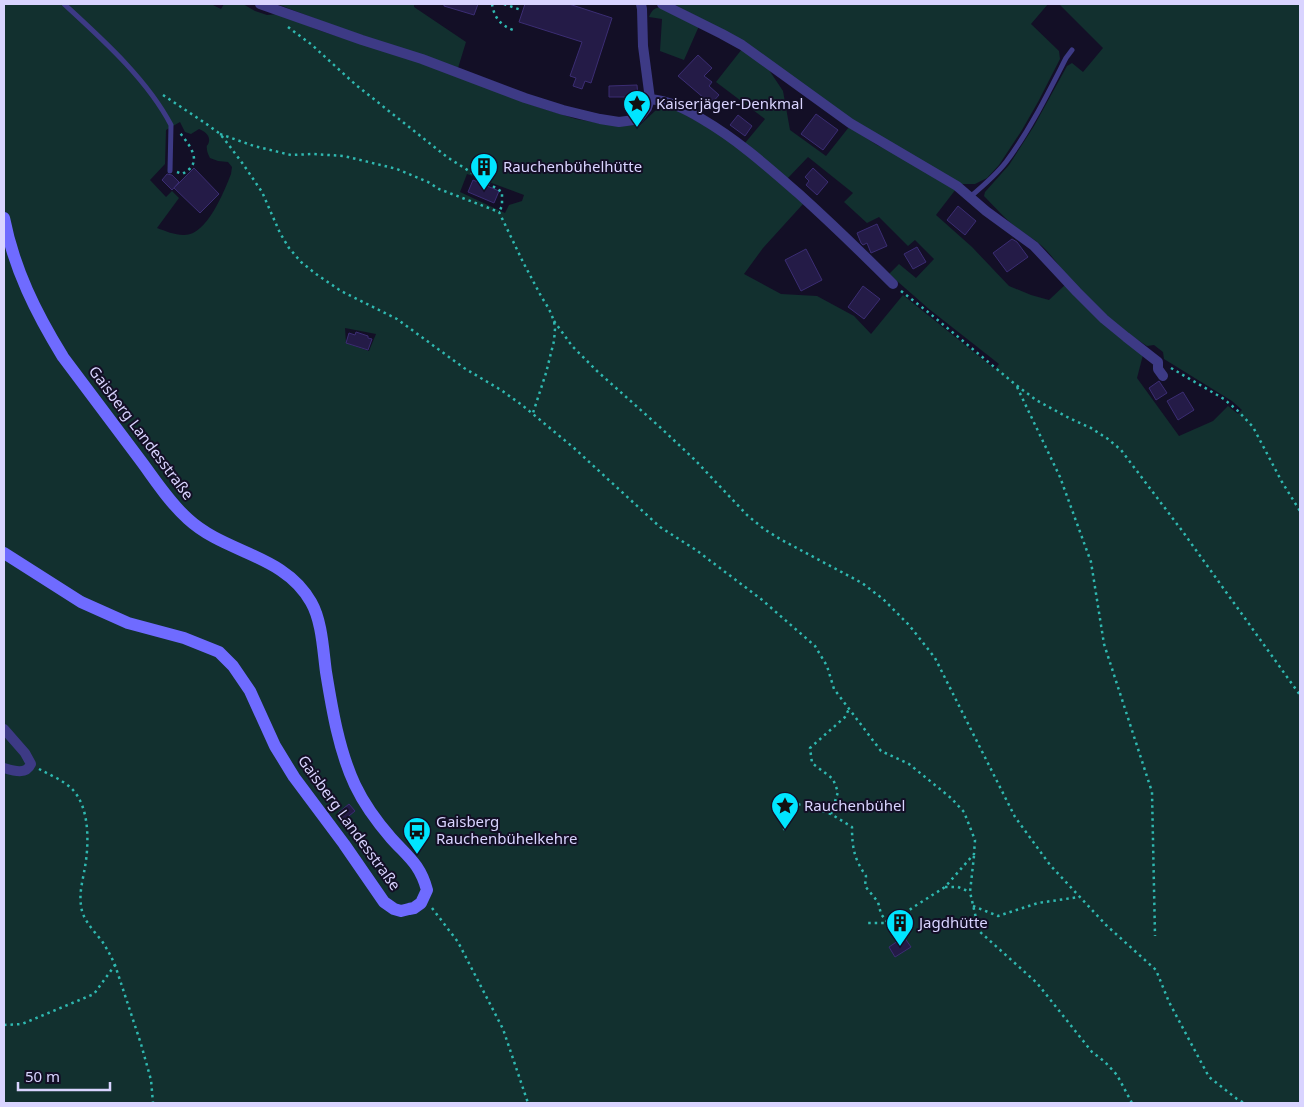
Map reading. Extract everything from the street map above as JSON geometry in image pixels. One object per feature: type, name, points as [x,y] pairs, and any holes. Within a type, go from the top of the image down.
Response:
[{"type":"main road","name":"Gaisberg Landesstraße","points":[[4,218],[21,278],[48,332],[64,357],[168,498],[188,519],[208,534],[286,573],[297,583],[312,604],[318,621],[336,720],[349,770],[362,796],[379,822],[420,870],[427,890],[421,903],[414,908],[401,911],[394,909],[384,902],[294,777],[275,746],[250,691],[233,666],[219,652],[184,638],[120,620],[81,602],[4,553]]},
{"type":"street","points":[[260,4],[422,59],[525,98],[582,116],[624,122],[639,118],[645,112],[650,99],[644,61],[642,9],[640,4]]},
{"type":"street","points":[[662,4],[742,45],[850,123],[957,186],[986,211],[1034,246],[1104,319],[1158,362],[1158,369],[1163,376]]},
{"type":"street","points":[[650,99],[662,100],[677,105],[718,128],[741,144],[842,234],[892,284]]},
{"type":"street","points":[[4,729],[30,759],[31,765],[23,771],[4,768]]},
{"type":"lane","points":[[64,4],[122,59],[172,125],[170,169]]},
{"type":"lane","points":[[970,197],[1005,163],[1034,118],[1072,50]]},
{"type":"path","points":[[492,4],[494,13],[500,22],[513,30]]},
{"type":"path","points":[[504,4],[521,10]]},
{"type":"path","points":[[288,26],[356,85],[447,157],[502,192],[502,206],[499,212]]},
{"type":"path","points":[[158,92],[225,140],[254,180],[268,203],[286,244],[301,262],[341,291],[388,314],[464,368],[501,390],[533,413],[660,526],[762,599],[815,646],[827,666],[834,689],[881,751],[909,764],[951,798],[964,812],[975,840],[970,892],[979,931],[1037,983],[1092,1052],[1117,1074],[1132,1103]]},
{"type":"path","points":[[170,169],[184,174],[194,161],[190,146],[172,125]]},
{"type":"path","points":[[219,134],[254,146],[291,155],[319,154],[344,156],[397,169],[499,212],[554,321],[572,346],[695,460],[747,515],[780,539],[862,583],[883,599],[909,625],[935,658],[1015,817],[1050,865],[1106,925],[1156,970],[1169,1002],[1209,1077],[1244,1103]]},
{"type":"path","points":[[892,284],[1016,385],[1050,408],[1102,435],[1121,450],[1300,694]]},
{"type":"path","points":[[533,413],[554,340],[554,321]]},
{"type":"path","points":[[1158,362],[1224,399],[1238,411],[1253,427],[1282,482],[1300,511]]},
{"type":"path","points":[[1016,385],[1060,477],[1091,562],[1104,644],[1152,792],[1156,936]]},
{"type":"path","points":[[831,814],[838,792],[833,779],[812,763],[810,748],[846,717],[849,709]]},
{"type":"path","points":[[31,765],[70,787],[80,802],[86,825],[87,844],[80,904],[84,917],[110,954],[115,965],[151,1080],[153,1103]]},
{"type":"path","points":[[785,830],[782,826],[784,820],[796,806],[803,804],[831,814],[852,827],[852,844],[859,866],[866,876],[865,886],[878,902],[881,914],[888,923]]},
{"type":"path","points":[[866,924],[888,923],[901,917],[945,887],[974,854]]},
{"type":"path","points":[[945,887],[958,887],[970,892]]},
{"type":"path","points":[[972,906],[998,916],[1038,903],[1080,897]]},
{"type":"path","points":[[424,898],[458,942],[503,1029],[528,1103]]},
{"type":"path","points":[[4,1025],[22,1024],[94,994],[115,965]]},
{"type":"green space","points":[[4,4],[211,4],[221,9],[224,4],[243,4],[255,11],[267,15],[278,14],[321,31],[418,62],[535,106],[576,119],[617,126],[640,125],[663,106],[671,107],[723,136],[742,149],[803,204],[763,248],[744,274],[781,294],[817,296],[854,316],[871,334],[903,295],[995,369],[999,364],[929,309],[889,274],[899,264],[916,278],[934,259],[915,240],[908,246],[879,217],[867,223],[844,202],[853,193],[808,157],[787,179],[745,143],[765,119],[716,82],[742,49],[767,67],[783,91],[790,130],[826,156],[849,127],[877,145],[912,162],[956,189],[936,215],[972,247],[1009,286],[1049,300],[1066,284],[1143,355],[1137,378],[1179,436],[1213,421],[1228,406],[1238,414],[1242,410],[1232,401],[1164,359],[1163,352],[1154,345],[1147,346],[1116,323],[1078,288],[1042,246],[1000,213],[984,196],[985,192],[1009,165],[1034,126],[1067,66],[1072,63],[1083,72],[1103,48],[1059,4],[1300,4],[1300,1103],[4,1103]],"holes":[[[180,122],[185,132],[191,134],[199,129],[206,133],[209,137],[207,152],[210,158],[228,162],[232,167],[224,191],[213,212],[199,229],[191,234],[183,235],[173,234],[157,228],[179,198],[172,191],[166,197],[150,180],[165,164],[166,130]],[[467,174],[524,195],[522,201],[509,205],[505,213],[460,192]],[[345,328],[376,334],[369,351],[346,343]]]},
{"type":"green space","points":[[277,4],[414,4],[414,7],[466,42],[458,68],[337,27]]},
{"type":"green space","points":[[674,4],[1048,4],[1031,24],[1059,51],[1060,59],[1022,130],[999,165],[987,178],[975,184],[961,184],[853,120],[703,20]]},
{"type":"green space","points":[[661,7],[699,26],[684,60],[660,51],[662,19],[649,17],[654,10]]},
{"type":"building","points":[[444,4],[478,4],[474,15],[444,6]]},
{"type":"building","points":[[525,4],[569,4],[612,18],[591,83],[585,81],[582,89],[573,86],[576,78],[570,76],[582,42],[519,22]]},
{"type":"building","points":[[698,55],[712,68],[704,76],[712,82],[709,86],[719,95],[711,104],[678,76]]},
{"type":"building","points":[[637,85],[638,97],[609,97],[609,86]]},
{"type":"building","points":[[816,114],[838,130],[823,150],[801,134]]},
{"type":"building","points":[[738,115],[752,126],[745,136],[730,125]]},
{"type":"building","points":[[194,168],[219,194],[200,213],[174,188]]},
{"type":"building","points":[[813,168],[828,182],[817,195],[806,185],[809,181],[805,177]]},
{"type":"building","points":[[167,174],[172,175],[179,182],[172,190],[162,180]]},
{"type":"building","name":"Rauchenbühelhütte","points":[[473,180],[499,191],[494,203],[468,192]]},
{"type":"building","points":[[958,206],[976,221],[965,235],[947,220]]},
{"type":"building","points":[[877,224],[887,246],[871,253],[867,243],[863,245],[861,243],[857,233]]},
{"type":"building","points":[[1012,239],[1017,242],[1028,257],[1007,272],[993,253]]},
{"type":"building","points":[[917,247],[926,262],[913,269],[904,254]]},
{"type":"building","points":[[806,249],[822,280],[801,291],[785,260]]},
{"type":"building","points":[[863,286],[880,299],[864,319],[848,307]]},
{"type":"building","points":[[356,332],[372,339],[368,350],[346,343],[349,333],[355,335]]},
{"type":"building","points":[[1159,381],[1167,393],[1156,400],[1149,388]]},
{"type":"building","points":[[1183,392],[1194,410],[1178,420],[1167,401]]},
{"type":"building","points":[[349,804],[355,811],[344,820],[338,813]]},
{"type":"building","name":"Jagdhütte","points":[[904,937],[911,947],[895,957],[889,947]]},
{"type":"place","name":"Kaiserjäger-Denkmal","points":[[637,128]]},
{"type":"place","name":"Rauchenbühelhütte","points":[[484,191]]},
{"type":"place","name":"Rauchenbühel","points":[[785,830]]},
{"type":"place","name":"Gaisberg Rauchenbühelkehre","points":[[417,855]]},
{"type":"place","name":"Jagdhütte","points":[[900,947]]}]
